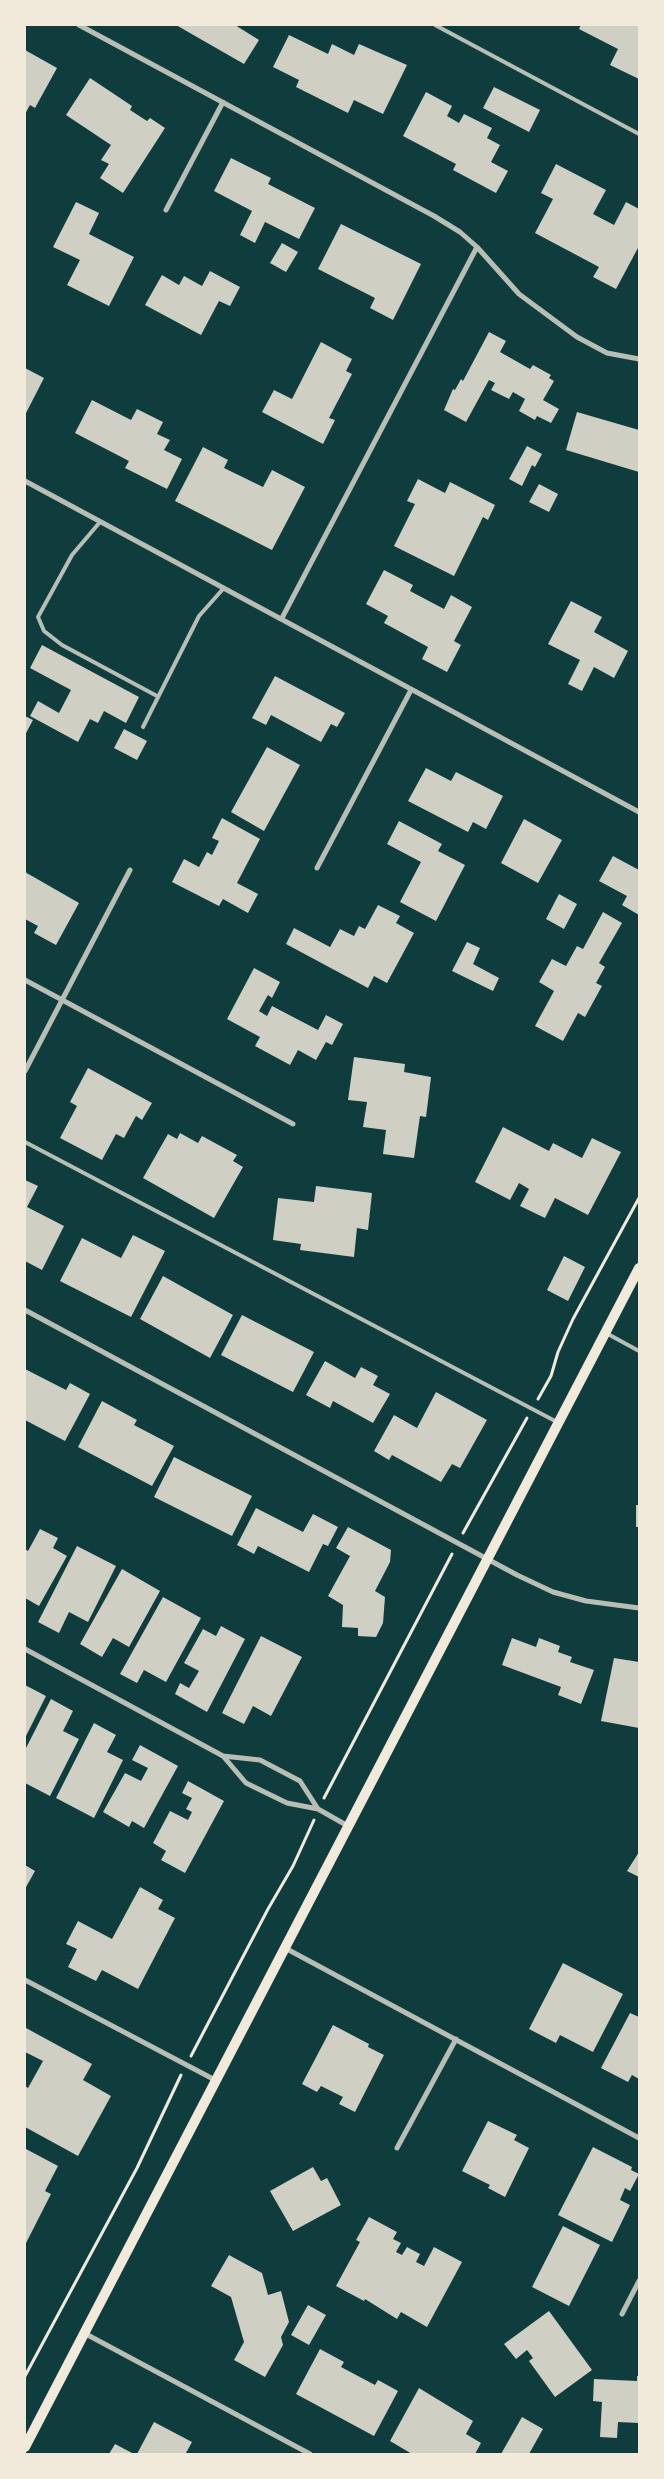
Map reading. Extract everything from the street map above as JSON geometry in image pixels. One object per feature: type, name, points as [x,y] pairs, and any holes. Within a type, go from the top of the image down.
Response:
[{"type":"main road","points":[[25,2447],[217,2082],[348,1826],[639,1268]]},
{"type":"street","points":[[79,25],[434,216],[460,232],[477,247],[519,294],[578,336],[607,353],[639,359]]},
{"type":"street","points":[[166,210],[223,102]]},
{"type":"street","points":[[282,618],[477,247]]},
{"type":"street","points":[[25,481],[639,812]]},
{"type":"street","points":[[317,868],[411,690]]},
{"type":"street","points":[[25,1071],[130,870]]},
{"type":"street","points":[[25,980],[293,1124]]},
{"type":"street","points":[[25,1310],[458,1543],[553,1592],[586,1601],[639,1608]]},
{"type":"street","points":[[25,1650],[223,1756],[246,1783],[287,1804],[318,1809],[348,1826]]},
{"type":"street","points":[[223,1756],[260,1760],[300,1780],[318,1809]]},
{"type":"street","points":[[285,1948],[639,2138]]},
{"type":"street","points":[[25,1980],[217,2082]]},
{"type":"street","points":[[397,2148],[456,2039]]},
{"type":"street","points":[[622,2314],[639,2281]]},
{"type":"street","points":[[84,2333],[310,2454]]},
{"type":"lane","points":[[435,25],[639,134]]},
{"type":"lane","points":[[100,522],[72,556],[38,617],[44,632],[62,645],[157,696]]},
{"type":"lane","points":[[143,726],[199,616],[223,589]]},
{"type":"lane","points":[[25,1142],[559,1423]]},
{"type":"lane","points":[[606,1333],[639,1351]]},
{"type":"path","points":[[25,2376],[137,2168],[186,2066],[268,1909],[293,1866],[318,1809],[458,1543],[550,1376],[558,1352],[573,1320],[639,1198]]},
{"type":"building","points":[[176,25],[235,25],[259,40],[244,64]]},
{"type":"building","points":[[581,25],[639,25],[639,79],[610,65],[618,49],[579,29]]},
{"type":"building","points":[[289,35],[328,54],[332,44],[354,55],[359,44],[407,65],[383,114],[354,100],[348,113],[296,87],[299,80],[273,67]]},
{"type":"building","points":[[25,50],[57,68],[35,108],[30,105],[25,114]]},
{"type":"building","points":[[90,78],[132,106],[130,110],[147,121],[150,118],[165,128],[123,193],[100,178],[109,164],[101,160],[111,145],[66,115]]},
{"type":"building","points":[[494,87],[540,110],[529,132],[483,108]]},
{"type":"building","points":[[426,92],[452,106],[447,116],[459,123],[464,114],[492,128],[487,138],[500,145],[491,162],[508,171],[496,193],[453,170],[456,164],[403,136]]},
{"type":"building","points":[[231,158],[271,178],[268,184],[315,208],[299,239],[265,222],[255,243],[240,235],[252,211],[214,191]]},
{"type":"building","points":[[556,164],[606,190],[593,214],[614,225],[626,202],[639,209],[639,246],[616,289],[593,277],[599,267],[535,233],[553,199],[541,193]]},
{"type":"building","points":[[76,202],[99,213],[89,234],[134,257],[109,306],[67,285],[80,260],[53,247]]},
{"type":"building","points":[[341,224],[421,264],[393,320],[370,308],[375,298],[318,269]]},
{"type":"building","points":[[282,243],[298,252],[286,272],[270,263]]},
{"type":"building","points":[[210,271],[240,287],[230,306],[219,301],[201,335],[145,305],[162,275],[179,285],[184,276],[202,286]]},
{"type":"building","points":[[489,332],[506,341],[500,352],[530,369],[533,365],[551,375],[549,378],[554,381],[543,400],[559,409],[551,423],[537,416],[535,420],[519,411],[525,399],[513,392],[509,399],[491,390],[495,383],[489,380],[466,422],[444,410],[453,389],[455,390],[461,379],[463,381]]},
{"type":"building","points":[[321,342],[352,359],[346,371],[352,374],[329,418],[335,420],[323,444],[262,412],[274,390],[292,399]]},
{"type":"building","points":[[25,368],[44,378],[25,415]]},
{"type":"building","points":[[92,400],[131,420],[137,409],[163,422],[157,434],[170,440],[164,450],[182,459],[167,489],[125,468],[129,461],[75,433]]},
{"type":"building","points":[[577,412],[639,430],[639,472],[566,450]]},
{"type":"building","points":[[527,446],[542,454],[535,467],[532,465],[522,486],[509,479]]},
{"type":"building","points":[[203,447],[228,460],[224,468],[263,487],[272,470],[305,487],[272,550],[175,501]]},
{"type":"building","points":[[418,479],[445,493],[450,482],[495,505],[488,520],[483,517],[454,576],[394,546],[415,504],[407,501]]},
{"type":"building","points":[[539,484],[558,494],[549,512],[529,502]]},
{"type":"building","points":[[384,570],[413,585],[410,591],[444,609],[451,595],[472,607],[454,641],[461,645],[447,672],[422,659],[428,647],[384,623],[388,616],[366,604]]},
{"type":"building","points":[[571,601],[602,617],[594,632],[628,651],[614,678],[594,667],[582,691],[568,684],[580,660],[548,644]]},
{"type":"building","points":[[42,645],[139,697],[126,723],[104,711],[98,723],[90,719],[78,742],[30,716],[38,701],[59,713],[71,690],[30,668]]},
{"type":"building","points":[[275,676],[345,713],[337,727],[331,724],[321,742],[271,715],[266,725],[252,718]]},
{"type":"building","points":[[25,716],[33,720],[25,735]]},
{"type":"building","points":[[124,729],[147,741],[137,760],[114,748]]},
{"type":"building","points":[[267,747],[300,765],[264,831],[231,812]]},
{"type":"building","points":[[426,768],[451,781],[456,772],[503,796],[486,829],[473,822],[468,832],[408,801]]},
{"type":"building","points":[[222,818],[260,839],[237,883],[258,894],[248,913],[223,899],[219,906],[172,882],[184,859],[199,867],[207,852],[212,855],[219,841],[212,838]]},
{"type":"building","points":[[524,819],[562,840],[538,883],[501,863]]},
{"type":"building","points":[[399,821],[442,844],[438,851],[465,865],[436,921],[400,902],[421,862],[387,844]]},
{"type":"building","points":[[613,856],[639,870],[639,915],[622,905],[627,896],[599,881]]},
{"type":"building","points":[[25,872],[79,903],[56,945],[34,933],[38,926],[25,919]]},
{"type":"building","points":[[559,894],[577,904],[564,929],[546,919]]},
{"type":"building","points":[[378,905],[400,916],[396,923],[414,933],[387,983],[374,976],[368,988],[286,944],[294,928],[330,947],[340,929],[354,936],[359,926],[365,929]]},
{"type":"building","points":[[603,912],[622,923],[599,963],[605,967],[596,983],[602,986],[585,1017],[578,1013],[563,1041],[535,1026],[554,991],[539,982],[552,959],[566,966],[577,946],[583,949]]},
{"type":"building","points":[[467,942],[480,948],[473,964],[499,978],[493,991],[452,971]]},
{"type":"building","points":[[254,968],[280,982],[272,998],[268,995],[259,1011],[267,1016],[272,1006],[318,1030],[326,1015],[343,1024],[332,1045],[326,1042],[316,1060],[298,1050],[290,1065],[255,1046],[260,1037],[227,1019]]},
{"type":"building","points":[[354,1057],[405,1064],[404,1072],[431,1077],[426,1117],[420,1116],[414,1158],[383,1154],[386,1130],[363,1127],[367,1102],[348,1100]]},
{"type":"building","points":[[88,1068],[152,1103],[142,1120],[136,1116],[124,1138],[116,1134],[102,1160],[60,1138],[77,1106],[70,1102]]},
{"type":"building","points":[[503,1127],[549,1151],[553,1143],[582,1158],[592,1138],[621,1152],[588,1215],[555,1198],[545,1218],[520,1206],[529,1189],[519,1183],[510,1200],[475,1182]]},
{"type":"building","points":[[180,1133],[198,1143],[202,1136],[237,1155],[233,1161],[243,1167],[214,1218],[143,1178],[168,1134],[177,1139]]},
{"type":"building","points":[[25,1180],[38,1186],[27,1207],[64,1226],[42,1270],[25,1261]]},
{"type":"building","points":[[316,1186],[372,1193],[368,1230],[357,1228],[354,1257],[300,1250],[301,1244],[273,1240],[278,1198],[314,1202]]},
{"type":"building","points":[[133,1235],[165,1251],[131,1317],[60,1281],[82,1238],[121,1258]]},
{"type":"building","points":[[564,1256],[585,1267],[568,1301],[547,1290]]},
{"type":"building","points":[[163,1276],[233,1315],[210,1358],[140,1319]]},
{"type":"building","points":[[242,1315],[314,1352],[293,1392],[221,1355]]},
{"type":"building","points":[[325,1361],[355,1378],[361,1367],[378,1376],[373,1385],[390,1394],[373,1423],[333,1401],[330,1408],[306,1395]]},
{"type":"building","points":[[25,1369],[66,1390],[70,1383],[90,1394],[65,1441],[25,1420]]},
{"type":"building","points":[[436,1392],[487,1420],[460,1468],[452,1464],[441,1482],[392,1455],[389,1460],[374,1451],[394,1415],[417,1428]]},
{"type":"building","points":[[102,1401],[137,1420],[134,1425],[174,1446],[152,1486],[78,1447]]},
{"type":"building","points":[[174,1457],[252,1496],[232,1536],[154,1497]]},
{"type":"building","points":[[636,1505],[639,1505],[639,1527],[636,1527]]},
{"type":"building","points":[[256,1508],[303,1532],[313,1514],[338,1527],[328,1546],[323,1544],[309,1572],[258,1546],[254,1554],[237,1545]]},
{"type":"building","points":[[348,1527],[391,1550],[390,1562],[375,1591],[385,1597],[383,1623],[376,1637],[358,1636],[358,1628],[342,1627],[343,1605],[328,1596],[350,1556],[336,1548]]},
{"type":"building","points":[[40,1529],[58,1538],[53,1548],[67,1556],[39,1606],[25,1598],[25,1549],[28,1551]]},
{"type":"building","points":[[77,1546],[116,1566],[88,1622],[69,1612],[59,1633],[38,1622]]},
{"type":"building","points":[[122,1569],[160,1591],[129,1647],[113,1638],[102,1657],[80,1644]]},
{"type":"building","points":[[163,1597],[201,1618],[166,1682],[144,1670],[137,1683],[120,1674]]},
{"type":"building","points":[[221,1626],[245,1639],[207,1712],[175,1694],[180,1683],[189,1688],[199,1671],[184,1663],[203,1629],[216,1636]]},
{"type":"building","points":[[261,1636],[302,1657],[271,1716],[253,1706],[244,1724],[222,1713]]},
{"type":"building","points":[[512,1638],[536,1647],[539,1638],[560,1646],[558,1652],[572,1657],[570,1662],[594,1670],[581,1704],[558,1695],[561,1687],[502,1665]]},
{"type":"building","points":[[614,1658],[639,1662],[639,1728],[601,1721]]},
{"type":"building","points":[[25,1685],[46,1696],[25,1738]]},
{"type":"building","points":[[51,1699],[73,1711],[63,1731],[79,1739],[50,1796],[25,1783],[25,1750]]},
{"type":"building","points":[[94,1723],[116,1735],[107,1752],[123,1760],[94,1818],[56,1798]]},
{"type":"building","points":[[140,1745],[178,1766],[144,1828],[132,1821],[129,1827],[103,1812],[125,1773],[141,1781],[148,1768],[132,1760]]},
{"type":"building","points":[[188,1781],[224,1801],[185,1873],[161,1860],[166,1851],[153,1843],[170,1811],[188,1820],[192,1812],[186,1809],[192,1798],[182,1793]]},
{"type":"building","points":[[639,1852],[639,1877],[627,1871]]},
{"type":"building","points":[[25,1865],[35,1871],[25,1889]]},
{"type":"building","points":[[140,1887],[163,1900],[158,1909],[175,1918],[138,1989],[102,1970],[96,1981],[68,1967],[77,1949],[66,1944],[78,1921],[112,1939]]},
{"type":"building","points":[[563,1963],[623,1994],[593,2052],[560,2035],[556,2043],[529,2029]]},
{"type":"building","points":[[630,2013],[639,2017],[639,2079],[632,2075],[628,2082],[601,2068]]},
{"type":"building","points":[[333,2025],[369,2044],[368,2047],[384,2055],[355,2112],[339,2104],[343,2097],[321,2086],[317,2092],[302,2084]]},
{"type":"building","points":[[26,2028],[92,2064],[83,2080],[111,2096],[78,2156],[25,2127],[25,2086],[28,2088],[43,2061],[25,2052]]},
{"type":"building","points":[[488,2121],[517,2135],[514,2140],[529,2148],[505,2197],[488,2188],[490,2185],[462,2171]]},
{"type":"building","points":[[593,2147],[632,2167],[631,2170],[639,2174],[630,2191],[625,2188],[620,2200],[630,2205],[612,2242],[558,2215]]},
{"type":"building","points":[[26,2149],[58,2166],[45,2191],[51,2194],[25,2245]]},
{"type":"building","points":[[313,2167],[321,2181],[327,2178],[341,2205],[293,2231],[270,2191]]},
{"type":"building","points":[[369,2217],[397,2232],[393,2239],[401,2243],[396,2252],[402,2255],[407,2247],[420,2254],[416,2262],[424,2266],[434,2247],[462,2262],[427,2327],[401,2312],[397,2319],[365,2299],[364,2301],[336,2286],[360,2242],[356,2240]]},
{"type":"building","points":[[563,2226],[600,2245],[569,2306],[532,2287]]},
{"type":"building","points":[[229,2255],[262,2273],[268,2295],[281,2291],[289,2322],[281,2337],[283,2345],[265,2377],[234,2360],[244,2342],[231,2297],[211,2286]]},
{"type":"building","points":[[308,2305],[326,2315],[309,2345],[291,2335]]},
{"type":"building","points":[[549,2311],[592,2370],[555,2397],[529,2361],[533,2358],[527,2350],[516,2359],[504,2344]]},
{"type":"building","points":[[320,2349],[344,2362],[341,2367],[375,2385],[378,2380],[398,2391],[374,2436],[296,2394]]},
{"type":"building","points":[[637,2376],[639,2376],[639,2423],[618,2422],[617,2438],[600,2437],[602,2402],[593,2401],[594,2379],[637,2381]]},
{"type":"building","points":[[419,2388],[473,2421],[466,2434],[481,2443],[475,2454],[412,2454],[390,2441]]},
{"type":"building","points":[[522,2417],[543,2429],[529,2454],[501,2454]]},
{"type":"building","points":[[154,2422],[192,2442],[186,2453],[189,2454],[137,2454]]},
{"type":"building","points":[[115,2444],[134,2454],[109,2454]]}]
